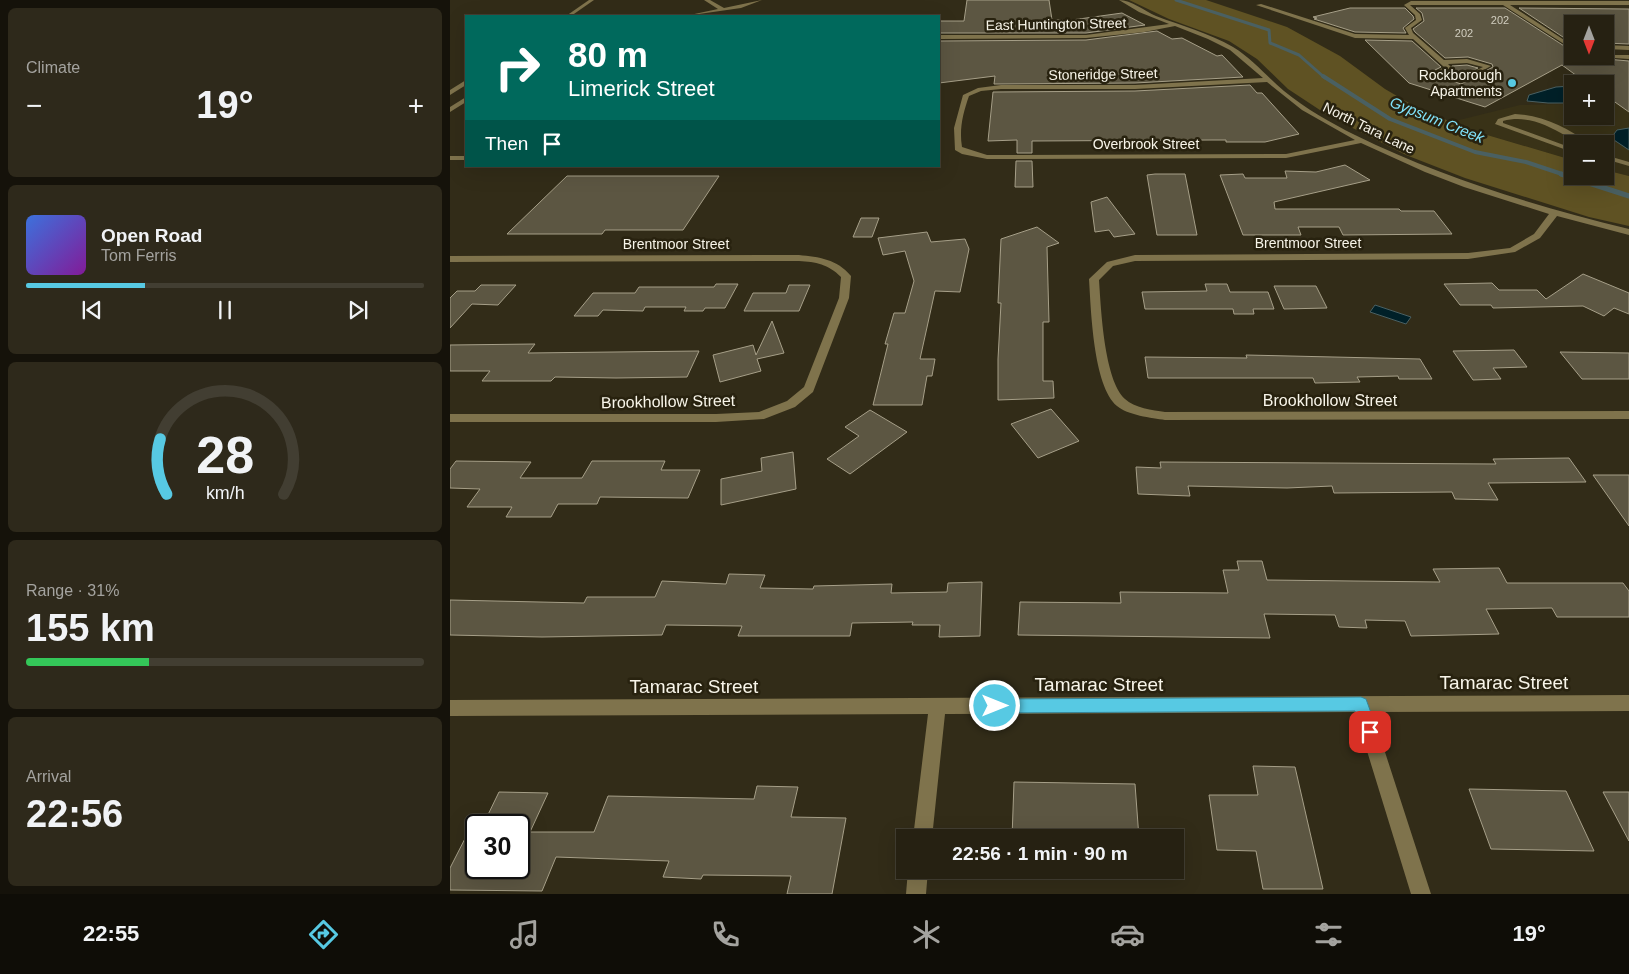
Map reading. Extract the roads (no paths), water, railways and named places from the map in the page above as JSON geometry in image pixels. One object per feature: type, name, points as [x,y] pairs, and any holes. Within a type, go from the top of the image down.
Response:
[{"type":"street","points":[[570,15],[592,0]]},
{"type":"street","points":[[706,0],[723,9]]},
{"type":"street","points":[[693,15],[760,0]]},
{"type":"street","name":"North Tara Lane","points":[[1121,0],[1173,25],[1202,34],[1231,48],[1254,66],[1277,89],[1313,114],[1361,141],[1425,169],[1555,212],[1629,232]]},
{"type":"street","points":[[1442,62],[1467,61],[1488,66],[1462,80],[1438,73],[1448,67],[1442,62],[1415,37],[1408,28],[1419,20],[1418,15],[1407,5],[1411,3],[1629,3]]},
{"type":"street","points":[[1504,3],[1564,42]]},
{"type":"street","points":[[1259,5],[1346,34],[1368,37],[1415,37]]},
{"type":"street","name":"East Huntington Street","points":[[940,37],[1101,36],[1138,32],[1173,25]]},
{"type":"street","points":[[1614,48],[1629,48]]},
{"type":"street","points":[[1614,57],[1629,57]]},
{"type":"street","name":"Stoneridge Street","points":[[959,121],[966,95],[980,89],[1001,87],[1136,87],[1269,80]]},
{"type":"street","points":[[450,93],[465,83]]},
{"type":"street","points":[[450,110],[465,100]]},
{"type":"street","points":[[1564,147],[1499,124],[1500,120],[1515,116],[1530,118],[1571,135]]},
{"type":"street","name":"Overbrook Street","points":[[959,121],[956,139],[958,148],[965,152],[987,157],[1286,156],[1361,141]]},
{"type":"street","points":[[450,158],[465,158]]},
{"type":"street","points":[[1614,160],[1629,164]]},
{"type":"street","name":"Brentmoor Street","points":[[1098,321],[1094,279],[1110,264],[1135,258],[1468,256],[1512,250],[1537,236],[1555,212]]},
{"type":"street","name":"Brentmoor Street","points":[[450,258],[799,258],[826,260],[836,265],[846,276],[844,298],[834,324]]},
{"type":"street","name":"Brookhollow Street","points":[[1098,321],[1106,382],[1121,403],[1143,412],[1165,416],[1629,415]]},
{"type":"street","name":"Brookhollow Street","points":[[450,418],[716,418],[760,416],[790,404],[809,389],[834,324]]},
{"type":"street","name":"Tamarac Street","points":[[450,708],[1629,703]]},
{"type":"street","points":[[1361,704],[1421,894]]},
{"type":"street","points":[[923,829],[937,706]]},
{"type":"street","points":[[916,894],[917,879]]},
{"type":"water","points":[[1564,86],[1564,103],[1527,101],[1529,95]]},
{"type":"water","points":[[1629,128],[1629,150],[1614,140],[1613,135],[1617,130]]},
{"type":"water","points":[[1375,305],[1411,317],[1406,324],[1370,312]]},
{"type":"waterway","name":"Gypsum Creek","points":[[1176,0],[1269,30],[1270,43],[1299,55],[1325,78]]},
{"type":"waterway","name":"Gypsum Creek","points":[[1323,76],[1390,119],[1475,152],[1526,162],[1564,175]]},
{"type":"waterway","name":"Gypsum Creek","points":[[1561,174],[1629,196]]},
{"type":"place","name":"Rockborough Apartments","points":[[1512,83]]}]
